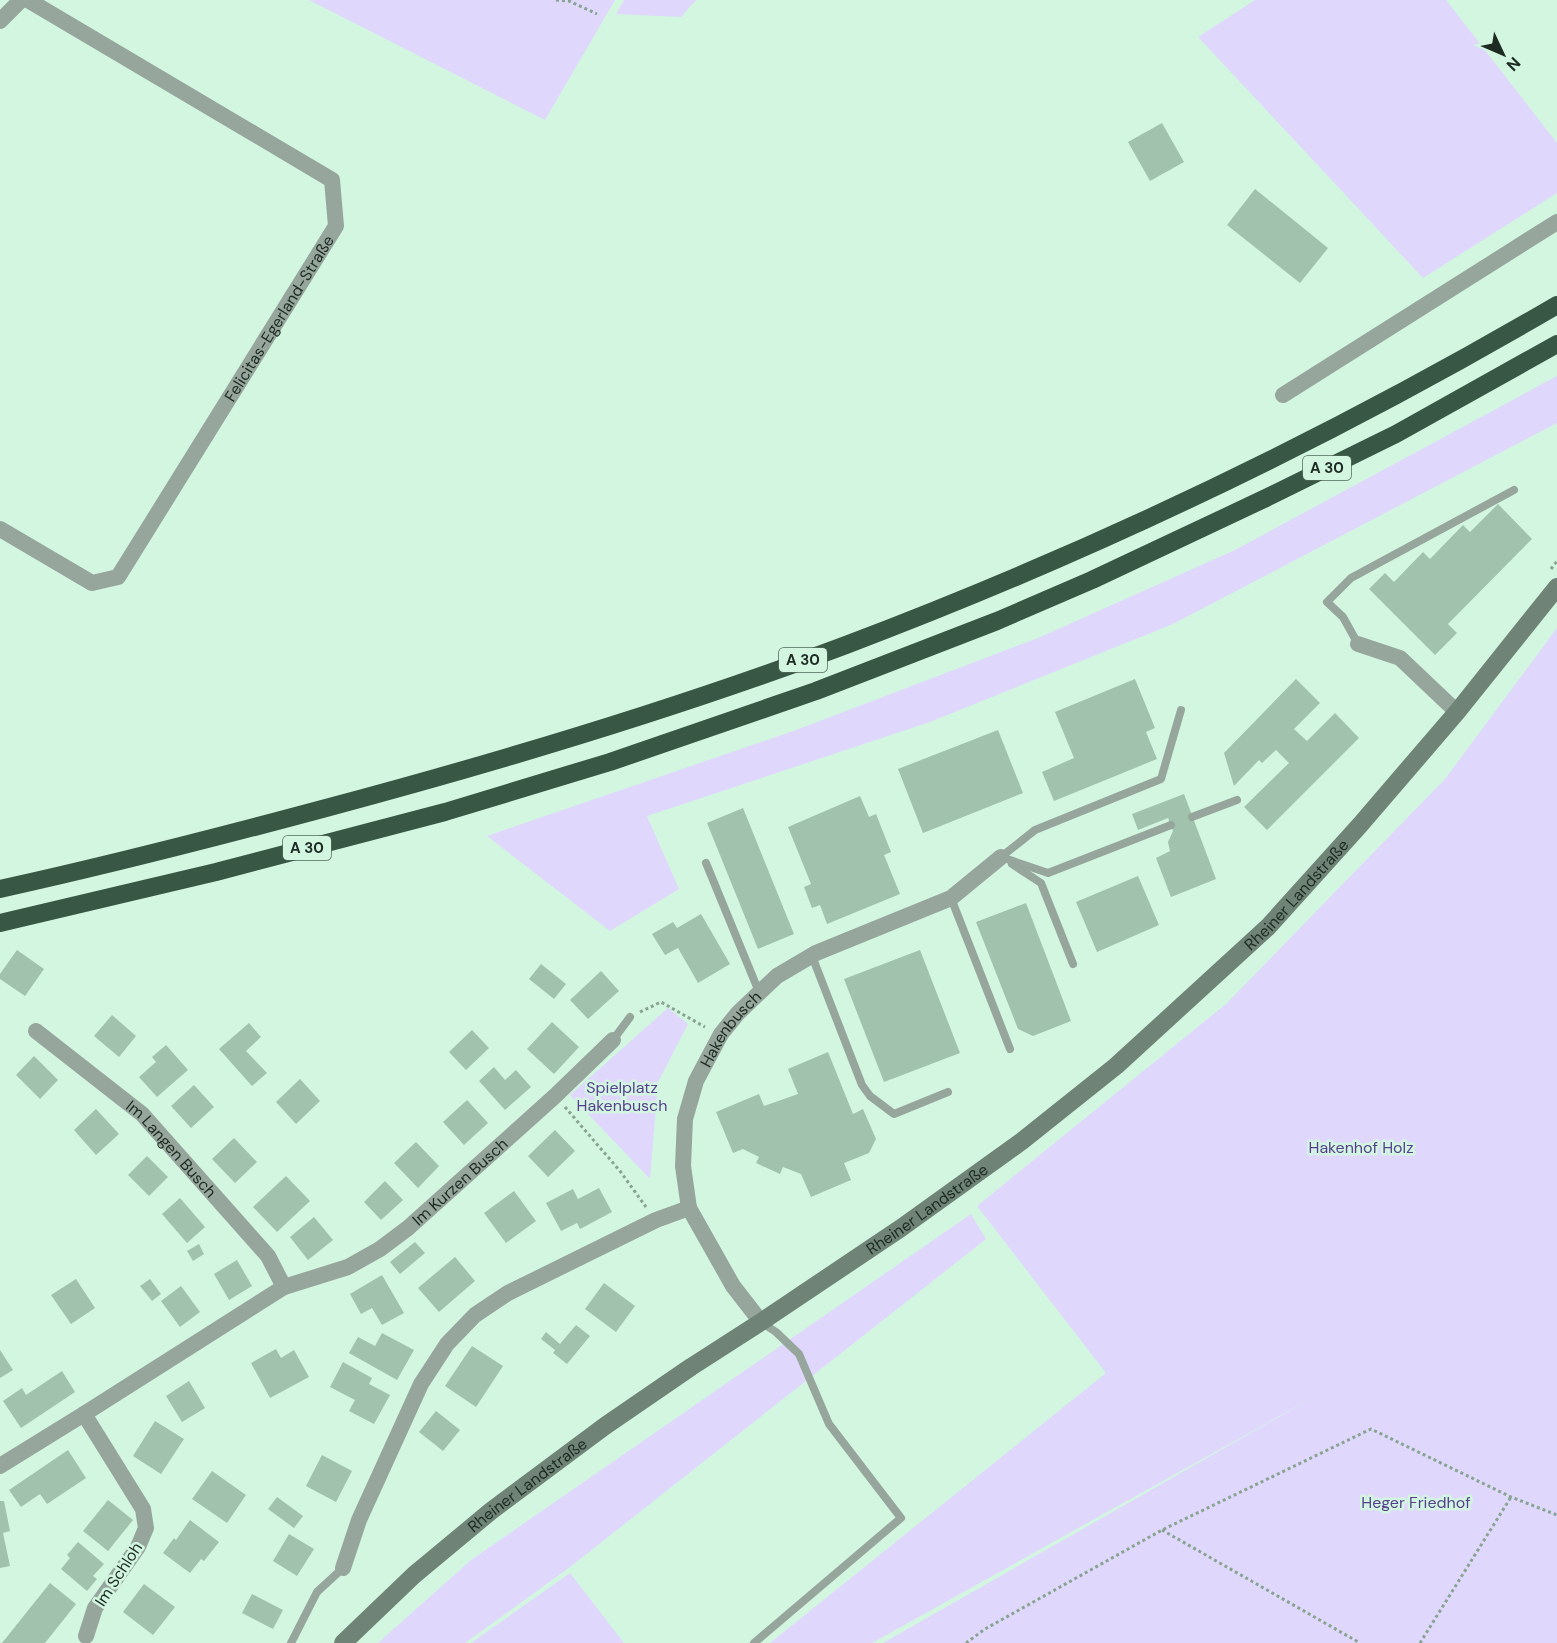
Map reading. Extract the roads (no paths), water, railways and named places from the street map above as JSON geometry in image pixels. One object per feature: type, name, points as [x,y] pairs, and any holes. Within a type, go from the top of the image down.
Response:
[{"type":"highway","name":"A 30","points":[[0,889],[224,835],[408,786],[563,741],[685,702],[848,644],[1101,540],[1254,468],[1390,399],[1557,305]]},
{"type":"highway","name":"A 30","points":[[0,923],[216,872],[445,812],[610,762],[816,692],[997,621],[1092,580],[1396,434],[1557,344]]},
{"type":"street","points":[[0,21],[21,0]]},
{"type":"street","name":"Felicitas-Egerland-Straße","points":[[0,529],[92,583],[118,577],[336,226],[332,180],[28,0]]},
{"type":"street","points":[[1283,394],[1557,222]]},
{"type":"street","name":"Rheiner Landstraße","points":[[343,1643],[414,1575],[491,1511],[605,1426],[901,1228],[1004,1155],[1116,1066],[1268,927],[1457,712],[1557,587]]},
{"type":"street","points":[[1358,644],[1400,658],[1457,712]]},
{"type":"street","name":"Hakenbusch","points":[[761,1322],[733,1286],[689,1208],[683,1166],[684,1119],[696,1081],[721,1034],[738,1013],[777,976],[812,956],[951,898],[1001,857]]},
{"type":"street","name":"Im Langen Busch","points":[[36,1031],[142,1114],[268,1256],[284,1287]]},
{"type":"street","name":"Im Kurzen Busch","points":[[284,1287],[348,1267],[380,1249],[408,1228],[555,1096],[613,1040]]},
{"type":"street","points":[[343,1568],[359,1520],[422,1384],[447,1344],[475,1315],[508,1293],[656,1220],[689,1208]]},
{"type":"street","points":[[1,1463],[84,1414],[284,1287]]},
{"type":"street","name":"Im Schloh","points":[[84,1414],[143,1509],[146,1528],[138,1546],[95,1608],[86,1640]]},
{"type":"lane","points":[[1358,644],[1343,618],[1327,602],[1351,578],[1514,490]]},
{"type":"lane","points":[[1001,857],[1035,830],[1161,779],[1181,710]]},
{"type":"lane","points":[[1192,817],[1237,800]]},
{"type":"lane","points":[[1001,857],[1048,873],[1171,825]]},
{"type":"lane","points":[[1001,857],[1041,883],[1073,964]]},
{"type":"lane","points":[[706,863],[759,992]]},
{"type":"lane","points":[[951,898],[1010,1049]]},
{"type":"lane","points":[[812,956],[862,1086],[870,1096],[894,1114],[948,1092]]},
{"type":"lane","points":[[613,1040],[630,1017]]},
{"type":"lane","points":[[754,1643],[901,1518],[829,1424],[799,1354],[776,1332],[761,1322]]},
{"type":"lane","points":[[291,1643],[317,1593],[343,1568]]},
{"type":"park label","name":"Spielplatz Hakenbusch","points":[[622,1096]]},
{"type":"park label","name":"Hakenhof Holz","points":[[1361,1147]]},
{"type":"park label","name":"Heger Friedhof","points":[[1416,1502]]}]
